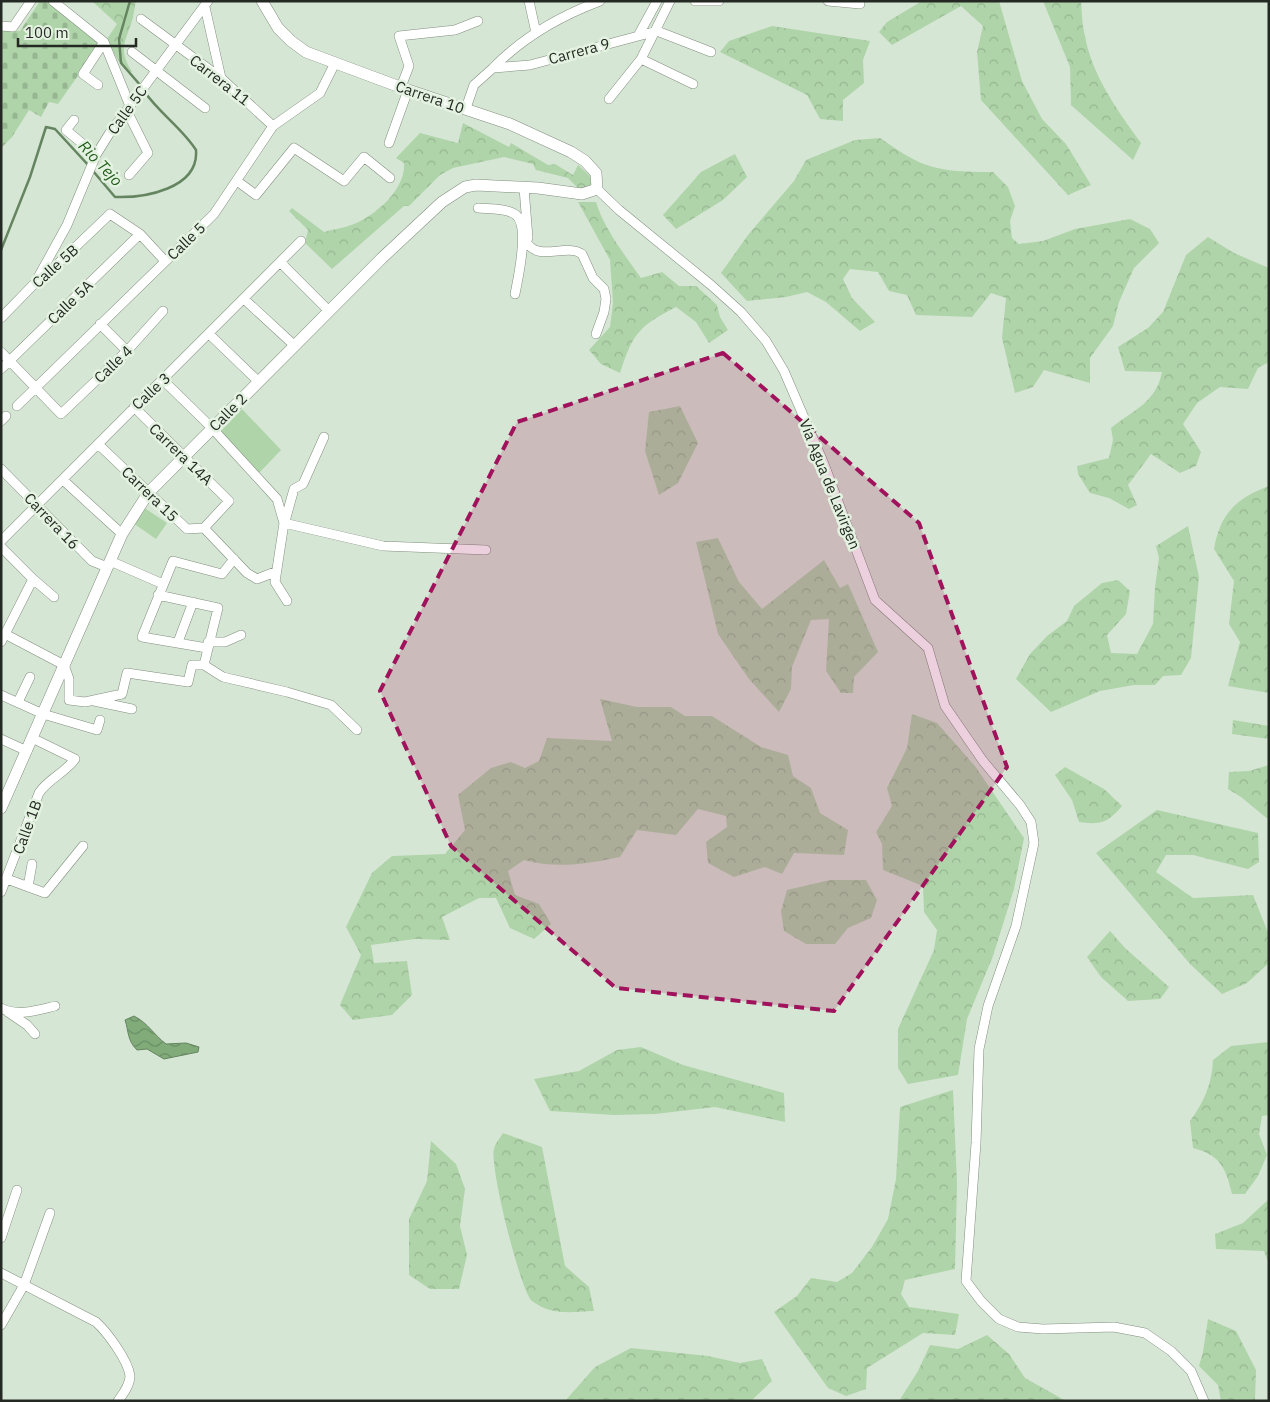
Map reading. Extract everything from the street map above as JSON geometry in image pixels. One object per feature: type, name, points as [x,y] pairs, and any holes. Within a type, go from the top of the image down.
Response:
[{"type":"street","points":[[1,26],[13,27],[31,1]]},
{"type":"street","points":[[52,1],[104,42],[128,108],[148,153],[129,175]]},
{"type":"street","name":"Carrera 10","points":[[262,1],[278,28],[306,52],[404,89],[510,124],[571,152],[585,161],[596,173],[598,189]]},
{"type":"street","points":[[529,1],[536,33]]},
{"type":"street","points":[[466,108],[474,84],[507,53],[536,33],[576,10],[600,1]]},
{"type":"street","points":[[638,36],[657,1]]},
{"type":"street","points":[[609,99],[641,59],[657,31],[670,1]]},
{"type":"street","points":[[695,1],[719,1]]},
{"type":"street","points":[[828,1],[860,4]]},
{"type":"street","points":[[206,4],[221,78]]},
{"type":"street","name":"Calle 5C","points":[[35,283],[67,224],[96,157],[138,94],[206,4]]},
{"type":"street","name":"Carrera 11","points":[[141,18],[221,78],[273,126]]},
{"type":"street","points":[[389,144],[409,66],[399,36],[455,30],[478,21]]},
{"type":"street","points":[[657,31],[711,52]]},
{"type":"street","name":"Carrera 9","points":[[492,68],[530,65],[657,31]]},
{"type":"street","points":[[98,85],[83,74],[104,42]]},
{"type":"street","points":[[132,52],[205,108]]},
{"type":"street","points":[[641,59],[694,84]]},
{"type":"street","name":"Calle 5","points":[[17,406],[214,214],[273,126],[320,94],[335,63]]},
{"type":"street","points":[[74,120],[66,130],[96,157]]},
{"type":"street","points":[[237,181],[256,195],[294,148],[344,181],[364,158],[390,178]]},
{"type":"street","name":"Calle 2","points":[[1,808],[122,534],[149,492],[411,229],[464,186],[524,188],[582,194],[598,189]]},
{"type":"street","points":[[521,251],[527,243],[524,188]]},
{"type":"street","name":"Vía Agua de Lavirgen","points":[[598,189],[619,210],[741,312],[766,341],[784,371],[824,464],[876,600],[928,648],[945,706],[983,761],[1020,804],[1031,822],[1034,843],[1016,926],[988,1006],[979,1049],[976,1143],[966,1281],[981,1301],[998,1318],[1018,1327],[1042,1329],[1114,1327],[1146,1333],[1171,1351],[1191,1371],[1204,1401]]},
{"type":"street","points":[[478,208],[513,213],[517,216],[522,227],[515,294]]},
{"type":"street","name":"Calle 5B","points":[[1,318],[35,283],[44,277],[110,214],[140,234]]},
{"type":"street","points":[[140,234],[165,261]]},
{"type":"street","name":"Calle 5A","points":[[1,369],[140,234]]},
{"type":"street","name":"Calle 3","points":[[1,541],[301,241]]},
{"type":"street","points":[[527,243],[534,250],[574,251],[582,254],[593,278],[604,289],[606,299],[604,312],[596,334]]},
{"type":"street","points":[[281,263],[329,311]]},
{"type":"street","points":[[244,299],[295,346]]},
{"type":"street","name":"Calle 4","points":[[37,388],[60,414],[127,352],[163,311]]},
{"type":"street","points":[[100,324],[127,352]]},
{"type":"street","points":[[209,334],[259,382]]},
{"type":"street","points":[[1,352],[37,388]]},
{"type":"street","points":[[163,380],[212,428],[277,499],[284,524]]},
{"type":"street","name":"Carrera 14A","points":[[134,407],[229,501],[204,528]]},
{"type":"street","points":[[288,601],[275,582],[275,572],[284,524],[294,489],[303,484],[324,437]]},
{"type":"street","name":"Carrera 15","points":[[98,444],[187,530],[204,528]]},
{"type":"street","name":"Carrera 16","points":[[1,469],[92,561],[109,564],[163,584]]},
{"type":"street","points":[[62,480],[122,534]]},
{"type":"street","points":[[284,524],[383,546],[486,550]]},
{"type":"street","points":[[204,528],[234,559],[257,579],[275,572]]},
{"type":"street","points":[[1,547],[33,580],[54,597]]},
{"type":"street","points":[[234,559],[222,574],[173,561],[142,636],[208,645],[225,642],[241,635]]},
{"type":"street","points":[[33,580],[3,638],[64,664],[69,679],[70,700],[86,702],[122,694],[126,673],[188,682],[192,665],[204,666],[223,678],[287,692],[331,705],[357,730]]},
{"type":"street","points":[[158,595],[218,608],[204,666]]},
{"type":"street","points":[[178,642],[193,602]]},
{"type":"street","points":[[18,702],[30,677]]},
{"type":"street","points":[[1,695],[44,714],[97,730],[100,720]]},
{"type":"street","points":[[92,700],[132,709]]},
{"type":"street","name":"Calle 1B","points":[[7,879],[39,794],[45,784],[69,767],[75,759],[32,738]]},
{"type":"street","points":[[1,739],[27,750]]},
{"type":"street","points":[[1,892],[7,879],[45,894],[83,846]]},
{"type":"street","points":[[28,887],[32,864]]},
{"type":"street","points":[[4,1010],[26,1012],[55,1006]]},
{"type":"street","points":[[4,1010],[27,1025],[35,1034]]},
{"type":"street","points":[[1,1238],[17,1190]]},
{"type":"street","points":[[1,1325],[24,1285],[50,1212]]},
{"type":"street","points":[[1,1273],[96,1322],[106,1332],[127,1368],[130,1377],[118,1401]]},
{"type":"highlighted area","points":[[723,353],[919,523],[1007,767],[834,1011],[616,988],[451,846],[380,691],[517,422]]},
{"type":"green space","points":[[40,1],[47,1],[101,43],[58,104],[49,102],[41,117],[29,110],[12,137],[1,148],[1,30],[20,31]]},
{"type":"green space","points":[[92,1],[136,1],[133,19],[124,46],[125,57],[132,72],[123,67],[107,39],[117,24]]},
{"type":"green space","points":[[922,1],[999,1],[1022,81],[1042,119],[1066,144],[1091,185],[1068,195],[981,100],[977,52],[983,26],[961,6],[892,45],[879,32],[887,22]]},
{"type":"green space","points":[[1043,1],[1081,1],[1084,32],[1093,65],[1107,92],[1141,143],[1133,160],[1071,105],[1070,67]]},
{"type":"green space","points":[[772,26],[870,41],[863,60],[864,83],[843,100],[843,121],[820,119],[807,95],[720,52],[729,41]]},
{"type":"green space","points":[[463,123],[509,147],[511,143],[548,165],[555,164],[573,175],[578,165],[589,175],[593,184],[589,189],[578,188],[568,178],[536,170],[533,164],[504,157],[453,168],[440,175],[409,206],[404,206],[332,269],[305,243],[308,230],[289,211],[292,208],[324,232],[347,227],[363,220],[380,208],[395,191],[403,173],[404,163],[396,158],[420,133],[458,143]]},
{"type":"green space","points":[[880,138],[909,157],[932,167],[962,171],[993,172],[1008,187],[1015,206],[1010,221],[1012,238],[1019,244],[1043,241],[1075,229],[1130,219],[1150,229],[1159,243],[1134,268],[1119,302],[1113,326],[1090,358],[1090,383],[1044,370],[1033,387],[1015,393],[1002,338],[1006,298],[991,293],[972,317],[916,315],[907,295],[889,291],[878,272],[850,269],[843,279],[852,298],[875,322],[860,331],[826,302],[807,292],[786,297],[747,301],[721,273],[748,235],[794,181],[806,160],[855,140]]},
{"type":"green space","points":[[735,154],[747,177],[723,200],[676,229],[663,215],[701,172]]},
{"type":"green space","points":[[578,202],[596,202],[604,222],[641,278],[662,272],[679,286],[696,286],[717,305],[720,317],[728,330],[709,343],[696,322],[676,307],[653,320],[639,332],[629,348],[620,373],[601,364],[589,350],[610,327],[613,303],[610,260]]},
{"type":"green space","points":[[1208,237],[1234,253],[1269,268],[1269,362],[1258,368],[1248,389],[1220,387],[1197,403],[1183,424],[1201,452],[1196,466],[1180,473],[1151,454],[1128,485],[1137,505],[1129,509],[1109,498],[1090,493],[1078,474],[1077,466],[1109,458],[1113,440],[1111,428],[1142,405],[1155,391],[1162,372],[1125,371],[1118,347],[1148,328],[1163,312],[1186,255]]},
{"type":"green space","points":[[680,406],[698,443],[678,483],[659,495],[645,451],[649,412]]},
{"type":"green space","points":[[242,409],[281,450],[259,473],[220,432]]},
{"type":"green space","points":[[1269,486],[1269,693],[1228,686],[1240,642],[1229,624],[1234,581],[1214,549],[1220,526],[1231,509],[1247,496]]},
{"type":"green space","points":[[143,507],[167,523],[156,539],[133,523]]},
{"type":"green space","points":[[1188,526],[1199,577],[1191,658],[1181,675],[1163,676],[1155,685],[1134,685],[1100,691],[1051,712],[1016,679],[1030,654],[1047,636],[1067,621],[1074,606],[1102,583],[1118,580],[1130,591],[1126,614],[1107,635],[1111,653],[1137,654],[1153,624],[1159,558],[1156,546]]},
{"type":"green space","points":[[718,538],[739,582],[762,609],[824,560],[840,588],[848,584],[878,652],[854,677],[853,693],[841,693],[826,671],[829,619],[811,620],[792,667],[791,689],[779,712],[749,679],[718,634],[696,542]]},
{"type":"green space","points":[[600,699],[637,707],[671,707],[685,716],[712,716],[761,747],[788,755],[793,776],[811,788],[820,813],[848,830],[844,855],[794,853],[782,874],[765,867],[734,877],[708,863],[706,842],[727,827],[726,816],[698,809],[676,835],[637,830],[620,857],[572,865],[536,863],[524,860],[508,871],[515,895],[539,904],[551,924],[534,939],[510,928],[496,898],[479,898],[442,917],[450,940],[415,939],[371,945],[374,963],[407,961],[412,995],[392,1015],[353,1020],[340,1005],[361,955],[346,927],[372,873],[392,856],[445,854],[465,830],[458,795],[491,768],[511,762],[525,768],[539,761],[547,738],[612,741]]},
{"type":"green space","points":[[912,714],[937,723],[975,766],[1024,838],[1014,889],[993,956],[967,1019],[958,1075],[908,1084],[898,1068],[898,1029],[934,950],[937,930],[924,912],[923,886],[883,870],[882,844],[876,832],[892,806],[887,788],[907,748]]},
{"type":"green space","points":[[1233,720],[1269,726],[1269,739],[1232,734]]},
{"type":"green space","points":[[1269,765],[1269,820],[1228,789],[1229,772],[1249,771]]},
{"type":"green space","points":[[1065,767],[1104,789],[1122,806],[1103,822],[1079,822],[1072,800],[1055,775]]},
{"type":"green space","points":[[1157,810],[1258,833],[1259,862],[1248,869],[1193,855],[1166,855],[1156,872],[1193,898],[1253,895],[1269,935],[1269,963],[1247,983],[1222,994],[1190,964],[1096,853]]},
{"type":"green space","points":[[830,880],[866,880],[877,900],[871,918],[848,928],[835,944],[806,944],[784,931],[781,911],[787,890]]},
{"type":"green space","points":[[1110,931],[1125,948],[1169,987],[1160,999],[1128,1001],[1101,977],[1087,957]]},
{"type":"green space","points":[[1269,1042],[1269,1115],[1262,1116],[1259,1134],[1267,1155],[1258,1176],[1245,1194],[1232,1194],[1221,1164],[1210,1155],[1193,1148],[1190,1121],[1206,1092],[1211,1077],[1213,1060],[1231,1046]]},
{"type":"green space","points":[[641,1047],[683,1065],[784,1093],[785,1122],[715,1107],[655,1114],[614,1115],[550,1111],[534,1079],[579,1071],[617,1050]]},
{"type":"green space","points":[[953,1090],[957,1184],[955,1269],[905,1280],[901,1294],[909,1307],[959,1314],[955,1335],[923,1333],[867,1368],[866,1389],[846,1396],[828,1388],[774,1312],[797,1296],[811,1278],[837,1282],[852,1273],[872,1247],[888,1219],[896,1179],[900,1107]]},
{"type":"green space","points":[[503,1133],[542,1147],[565,1266],[589,1287],[594,1311],[554,1311],[539,1306],[532,1301],[527,1292],[513,1252],[496,1178],[494,1149]]},
{"type":"green space","points":[[431,1141],[456,1164],[465,1189],[460,1226],[467,1255],[459,1289],[430,1289],[409,1275],[409,1219],[427,1181]]},
{"type":"green space","points":[[1269,1199],[1269,1264],[1264,1251],[1216,1249],[1215,1234],[1243,1223]]},
{"type":"green space","points":[[1208,1319],[1236,1331],[1256,1370],[1255,1401],[1221,1401],[1218,1385],[1199,1366]]},
{"type":"green space","points":[[987,1335],[1009,1354],[1025,1378],[1066,1401],[899,1401],[918,1371],[930,1345],[958,1349]]},
{"type":"green space","points":[[631,1348],[708,1356],[740,1363],[762,1359],[772,1381],[751,1401],[565,1401],[595,1367]]},
{"type":"water","points":[[134,1016],[144,1022],[166,1044],[186,1043],[199,1047],[198,1052],[164,1059],[147,1049],[137,1050],[130,1039],[125,1020]]},
{"type":"waterway","name":"Rio Tejo","points":[[130,1],[119,39],[121,63],[141,86]]},
{"type":"waterway","name":"Rio Tejo","points":[[93,171],[115,197],[140,196],[154,193],[168,188],[189,174],[195,163],[196,150],[144,91]]},
{"type":"waterway","name":"Rio Tejo","points":[[1,250],[30,177],[46,127],[55,129],[89,166]]}]
